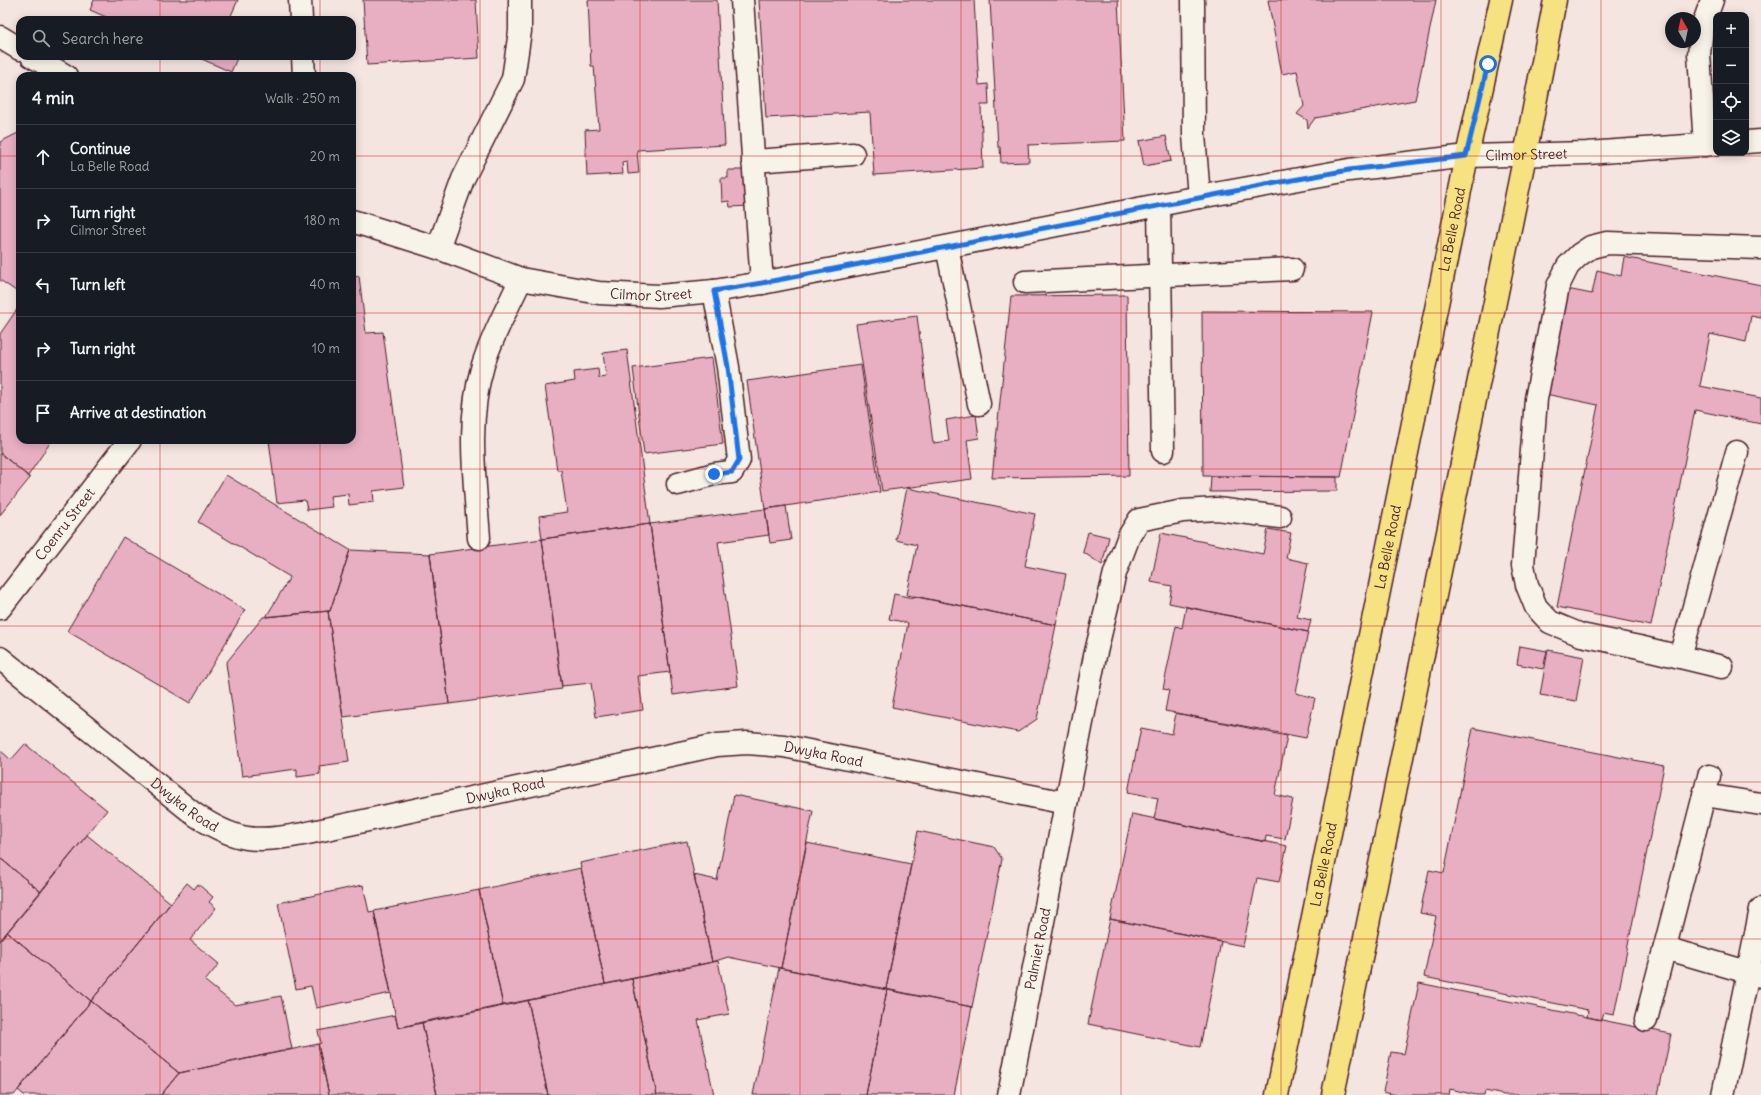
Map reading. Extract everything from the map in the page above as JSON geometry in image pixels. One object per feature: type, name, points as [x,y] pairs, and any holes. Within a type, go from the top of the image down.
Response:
[{"type":"main road","name":"La Belle Road","points":[[1277,1095],[1466,156],[1501,0]]},
{"type":"main road","points":[[1333,1095],[1525,155],[1555,0]]},
{"type":"street","points":[[300,0],[301,16]]},
{"type":"street","points":[[438,248],[463,179],[513,79],[520,31],[520,0]]},
{"type":"street","points":[[742,0],[762,283]]},
{"type":"street","points":[[1193,0],[1194,135],[1199,197]]},
{"type":"street","points":[[1710,144],[1699,54],[1702,28],[1712,0]]},
{"type":"street","points":[[0,37],[16,47]]},
{"type":"street","points":[[39,60],[59,72]]},
{"type":"street","points":[[303,60],[304,72]]},
{"type":"street","points":[[1749,142],[1761,141]]},
{"type":"street","name":"Cilmor Street","points":[[356,222],[438,248],[522,279],[599,293],[659,296],[714,291],[762,283],[1199,197],[1349,170],[1466,156],[1587,153],[1710,144]]},
{"type":"street","points":[[753,161],[853,154]]},
{"type":"street","points":[[1159,205],[1163,451]]},
{"type":"street","points":[[1722,667],[1680,656],[1581,635],[1550,622],[1536,607],[1527,584],[1523,565],[1536,399],[1558,286],[1568,266],[1590,247],[1607,243],[1761,248]]},
{"type":"street","points":[[947,247],[979,404]]},
{"type":"street","points":[[1025,282],[1292,269]]},
{"type":"street","points":[[479,538],[473,458],[473,418],[483,366],[522,279]]},
{"type":"street","points":[[678,484],[714,474],[732,472],[739,460],[728,367],[714,291]]},
{"type":"street","name":"Coenru Street","points":[[0,608],[127,444]]},
{"type":"street","points":[[1680,656],[1737,452]]},
{"type":"street","name":"Palmiet Road","points":[[1009,1095],[1095,656],[1115,573],[1129,536],[1138,520],[1182,511],[1217,509],[1280,517]]},
{"type":"street","name":"Dwyka Road","points":[[0,658],[194,814],[216,829],[242,838],[256,840],[272,840],[311,832],[717,745],[747,743],[784,746],[1066,803]]},
{"type":"street","points":[[1646,1020],[1707,786],[1761,804]]},
{"type":"street","points":[[1723,1095],[1754,974],[1761,909]]},
{"type":"street","points":[[1665,948],[1754,974]]},
{"type":"building","points":[[94,0],[238,0],[231,16],[104,16],[90,10]]},
{"type":"building","points":[[363,0],[476,0],[479,58],[367,65]]},
{"type":"building","points":[[588,0],[717,0],[725,145],[637,150],[639,173],[628,174],[627,161],[622,162],[623,174],[587,176],[585,130],[599,129],[594,66],[591,66]]},
{"type":"building","points":[[759,0],[974,0],[979,85],[988,84],[989,105],[981,105],[983,168],[874,175],[870,112],[766,118]]},
{"type":"building","points":[[990,0],[1118,0],[1125,141],[1028,145],[1029,162],[1001,163],[1000,147],[998,147]]},
{"type":"building","points":[[1268,0],[1436,0],[1415,100],[1315,118],[1308,128],[1307,120],[1297,114],[1304,106],[1297,71],[1282,74]]},
{"type":"building","points":[[204,60],[236,60],[231,72]]},
{"type":"building","points":[[16,134],[16,291],[0,280],[0,142]]},
{"type":"building","points":[[1166,136],[1171,161],[1144,166],[1139,141]]},
{"type":"building","points":[[728,170],[747,170],[749,206],[730,207],[729,201],[722,202],[721,178],[728,178]]},
{"type":"building","points":[[1624,257],[1761,285],[1761,318],[1751,316],[1746,342],[1710,334],[1700,386],[1761,398],[1761,424],[1695,410],[1651,626],[1557,607],[1598,405],[1541,393],[1562,288],[1592,294],[1597,270],[1621,276]]},
{"type":"building","points":[[356,276],[359,276],[366,333],[383,332],[404,487],[373,491],[374,502],[349,505],[348,494],[330,496],[332,507],[307,510],[305,500],[277,503],[270,444],[356,444]]},
{"type":"building","points":[[1127,295],[1129,476],[992,478],[1011,296]]},
{"type":"building","points":[[16,311],[16,444],[49,444],[28,476],[0,453],[0,334]]},
{"type":"building","points":[[1202,311],[1373,312],[1341,477],[1203,476]]},
{"type":"building","points":[[917,316],[933,443],[949,441],[946,420],[976,415],[979,438],[967,440],[972,479],[882,491],[856,324]]},
{"type":"building","points":[[627,350],[650,524],[542,539],[539,516],[567,512],[561,470],[557,470],[545,386],[575,381],[574,372],[598,369],[599,378],[606,377],[603,353]]},
{"type":"building","points":[[712,358],[723,444],[644,454],[633,368]]},
{"type":"building","points":[[861,365],[880,492],[765,509],[747,381]]},
{"type":"building","points":[[0,453],[30,478],[0,515]]},
{"type":"building","points":[[226,475],[350,550],[330,611],[266,617],[290,577],[198,522]]},
{"type":"building","points":[[1211,476],[1337,477],[1337,491],[1210,492]]},
{"type":"building","points":[[907,488],[1035,514],[1025,566],[1066,574],[1056,625],[907,595],[917,545],[896,540]]},
{"type":"building","points":[[786,506],[791,540],[770,543],[765,509]]},
{"type":"building","points":[[765,509],[769,535],[718,542],[738,686],[673,695],[650,524]]},
{"type":"building","points":[[650,524],[670,672],[638,676],[643,710],[596,717],[591,683],[562,686],[542,539]]},
{"type":"building","points":[[1268,529],[1291,533],[1286,558],[1308,563],[1297,617],[1311,620],[1308,632],[1169,603],[1172,586],[1151,582],[1161,533],[1263,554]]},
{"type":"building","points":[[1088,532],[1109,537],[1102,565],[1083,552]]},
{"type":"building","points":[[123,537],[245,610],[190,703],[67,631]]},
{"type":"building","points":[[542,539],[562,689],[449,704],[430,554]]},
{"type":"building","points":[[350,550],[430,554],[449,704],[343,717],[328,611],[330,611]]},
{"type":"building","points":[[894,594],[913,598],[914,596],[1056,625],[1037,719],[1018,732],[892,707],[908,623],[889,619]]},
{"type":"building","points":[[1186,607],[1308,632],[1296,693],[1315,698],[1306,738],[1165,711],[1169,690],[1163,689],[1176,626],[1182,628]]},
{"type":"building","points":[[328,611],[349,762],[319,766],[320,774],[297,777],[297,769],[242,776],[226,663],[263,617]]},
{"type":"building","points":[[1520,646],[1547,651],[1543,669],[1517,664]]},
{"type":"building","points":[[1548,650],[1584,657],[1576,701],[1540,695]]},
{"type":"building","points":[[1176,713],[1287,736],[1275,795],[1293,799],[1285,839],[1266,836],[1265,842],[1154,819],[1158,798],[1128,792],[1141,728],[1172,734]]},
{"type":"building","points":[[1473,728],[1664,766],[1614,1015],[1603,1013],[1601,1020],[1587,1017],[1588,1010],[1424,977],[1436,916],[1420,913],[1429,870],[1444,873]]},
{"type":"building","points":[[25,744],[107,810],[41,892],[0,858],[0,750],[11,760]]},
{"type":"building","points":[[734,795],[813,811],[781,968],[728,957],[712,962],[694,875],[717,880]]},
{"type":"building","points":[[1132,814],[1287,846],[1279,882],[1257,878],[1243,946],[1110,919]]},
{"type":"building","points":[[918,831],[994,847],[1002,859],[972,1007],[886,989]]},
{"type":"building","points":[[87,835],[171,903],[91,1001],[7,932]]},
{"type":"building","points":[[687,841],[712,962],[605,984],[580,863]]},
{"type":"building","points":[[807,843],[911,864],[886,989],[781,968]]},
{"type":"building","points":[[0,858],[41,892],[0,941]]},
{"type":"building","points":[[581,868],[605,984],[503,1006],[479,890]]},
{"type":"building","points":[[187,883],[194,889],[198,884],[213,897],[209,902],[216,908],[190,940],[219,964],[205,981],[235,1005],[281,996],[292,1049],[179,1073],[91,1001]]},
{"type":"building","points":[[363,885],[369,912],[374,911],[391,993],[316,1008],[311,986],[296,989],[278,903]]},
{"type":"building","points":[[479,890],[503,1006],[398,1028],[374,911]]},
{"type":"building","points":[[1110,919],[1221,942],[1200,1047],[1088,1024]]},
{"type":"building","points":[[7,932],[91,1001],[14,1095],[0,1095],[0,941]]},
{"type":"building","points":[[718,961],[729,1014],[698,1020],[714,1095],[657,1095],[632,979]]},
{"type":"building","points":[[779,968],[887,990],[866,1095],[753,1095]]},
{"type":"building","points":[[632,979],[657,1095],[548,1095],[528,1000]]},
{"type":"building","points":[[1419,983],[1671,1034],[1658,1095],[1504,1095],[1485,1091],[1484,1095],[1476,1095],[1450,1089],[1449,1095],[1396,1095],[1383,1092],[1391,1052],[1404,1054]]},
{"type":"building","points":[[887,990],[972,1007],[954,1095],[866,1095]]},
{"type":"building","points":[[528,1000],[548,1095],[437,1095],[422,1022]]},
{"type":"building","points":[[91,1001],[179,1073],[161,1095],[24,1095],[18,1090]]},
{"type":"building","points":[[395,1015],[398,1028],[422,1022],[437,1095],[329,1095],[318,1044],[321,1043],[318,1031]]},
{"type":"building","points":[[318,1044],[329,1095],[161,1095],[179,1073]]},
{"type":"route","points":[[714,474],[732,472],[739,460],[728,367],[714,291],[762,283],[1276,183],[1349,170],[1466,156],[1488,64]]}]
